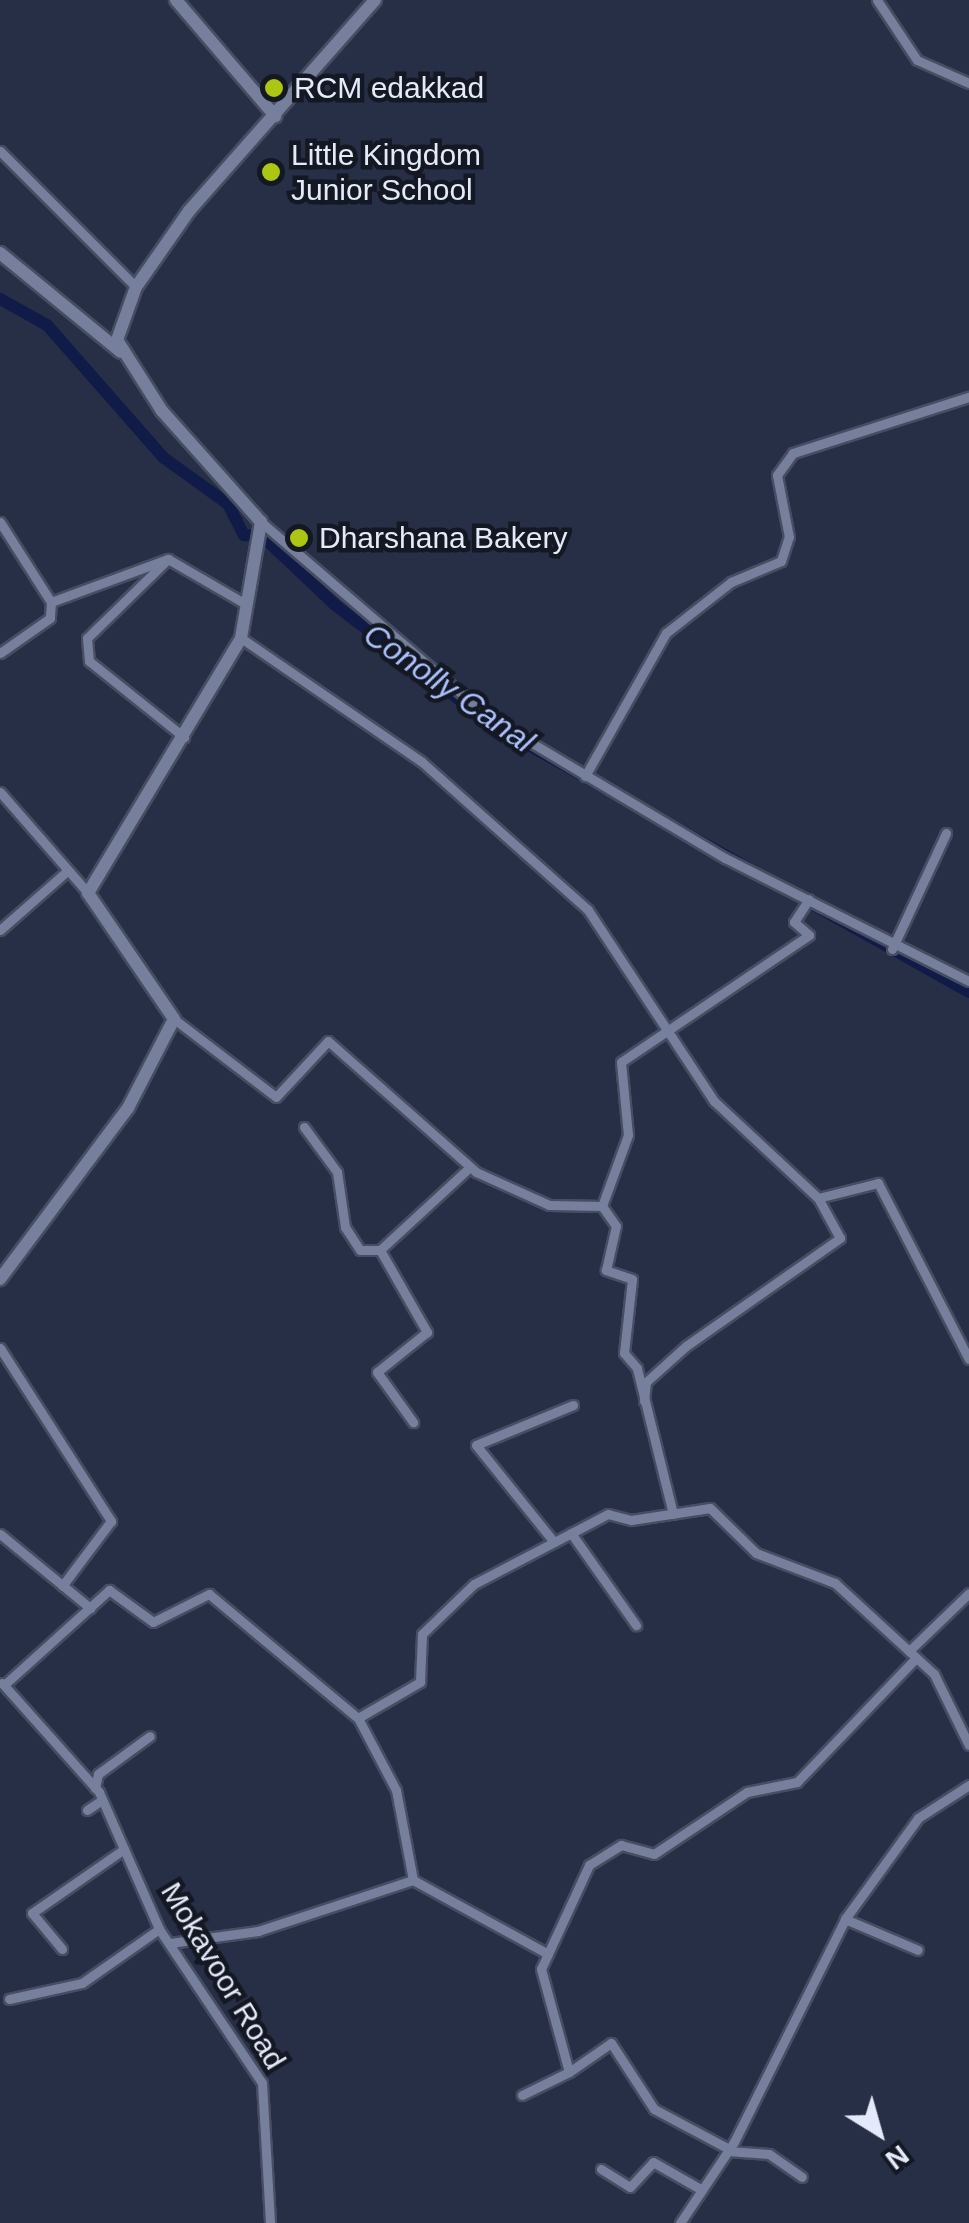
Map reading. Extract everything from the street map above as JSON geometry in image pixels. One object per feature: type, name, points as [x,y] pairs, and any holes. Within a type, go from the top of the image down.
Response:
[{"type":"main road","points":[[176,0],[275,116]]},
{"type":"main road","points":[[121,353],[136,287],[375,0]]},
{"type":"main road","points":[[0,253],[121,353],[258,526],[252,545],[241,638],[186,738],[88,893],[174,1019],[128,1108],[0,1278]]},
{"type":"street","points":[[877,0],[917,60],[969,83]]},
{"type":"street","points":[[0,151],[136,287]]},
{"type":"street","points":[[585,776],[666,633],[731,582],[782,561],[789,537],[777,475],[794,452],[969,397]]},
{"type":"street","points":[[0,522],[51,602],[50,618],[0,653]]},
{"type":"street","points":[[258,526],[464,697],[585,776],[892,948],[969,981]]},
{"type":"street","points":[[51,602],[168,559]]},
{"type":"street","points":[[168,559],[244,603]]},
{"type":"street","points":[[168,559],[87,638],[88,650],[90,661],[186,738]]},
{"type":"street","points":[[241,638],[422,762],[588,910],[714,1101],[818,1198],[840,1238],[686,1346],[646,1382],[644,1404]]},
{"type":"street","points":[[0,792],[88,893]]},
{"type":"street","points":[[892,948],[946,833]]},
{"type":"street","points":[[0,930],[66,872]]},
{"type":"street","points":[[602,1206],[628,1135],[622,1062],[810,935],[794,922],[808,900]]},
{"type":"street","points":[[174,1019],[276,1097],[328,1042],[470,1167],[549,1206],[602,1206]]},
{"type":"street","points":[[304,1127],[337,1172],[345,1227],[360,1250],[380,1250],[470,1167]]},
{"type":"street","points":[[818,1198],[878,1182],[969,1358]]},
{"type":"street","points":[[602,1206],[616,1226],[606,1270],[632,1279],[624,1353],[644,1404],[673,1514]]},
{"type":"street","points":[[380,1250],[427,1332],[376,1372],[414,1422]]},
{"type":"street","points":[[0,1348],[111,1521],[62,1586]]},
{"type":"street","points":[[554,1542],[476,1445],[573,1405]]},
{"type":"street","points":[[358,1718],[420,1682],[422,1634],[474,1584],[608,1514],[673,1514],[710,1508],[756,1553],[835,1584],[913,1655],[969,1745]]},
{"type":"street","points":[[571,1533],[636,1625]]},
{"type":"street","points":[[0,1534],[90,1608]]},
{"type":"street","points":[[0,1702],[5,1686],[110,1590],[153,1622],[209,1594],[358,1718],[396,1790],[412,1880]]},
{"type":"street","points":[[569,2072],[541,1969],[589,1865],[621,1845],[654,1854],[747,1792],[796,1782],[969,1593]]},
{"type":"street","name":"Mokavoor Road","points":[[5,1686],[95,1788],[159,1929],[262,2083],[270,2223]]},
{"type":"street","points":[[95,1788],[98,1774],[150,1736]]},
{"type":"street","points":[[680,2223],[728,2150],[845,1919],[918,1818],[969,1785]]},
{"type":"street","points":[[88,1810],[102,1800]]},
{"type":"street","points":[[62,1949],[32,1913],[124,1849]]},
{"type":"street","points":[[170,1943],[258,1931],[412,1880],[548,1954]]},
{"type":"street","points":[[845,1919],[918,1950]]},
{"type":"street","points":[[9,2000],[82,1983],[159,1929]]},
{"type":"street","points":[[522,2095],[569,2072],[611,2043],[654,2109],[728,2150],[768,2154],[802,2177]]},
{"type":"street","points":[[600,2169],[630,2187],[653,2162],[702,2190]]},
{"type":"waterway","name":"Conolly Canal","points":[[0,299],[47,325],[164,458],[228,504],[244,535],[262,536],[335,605],[491,724],[969,992]]},
{"type":"place","name":"RCM edakkad","points":[[274,88]]},
{"type":"place","name":"Little Kingdom Junior School","points":[[271,172]]},
{"type":"place","name":"Dharshana Bakery","points":[[299,538]]}]
